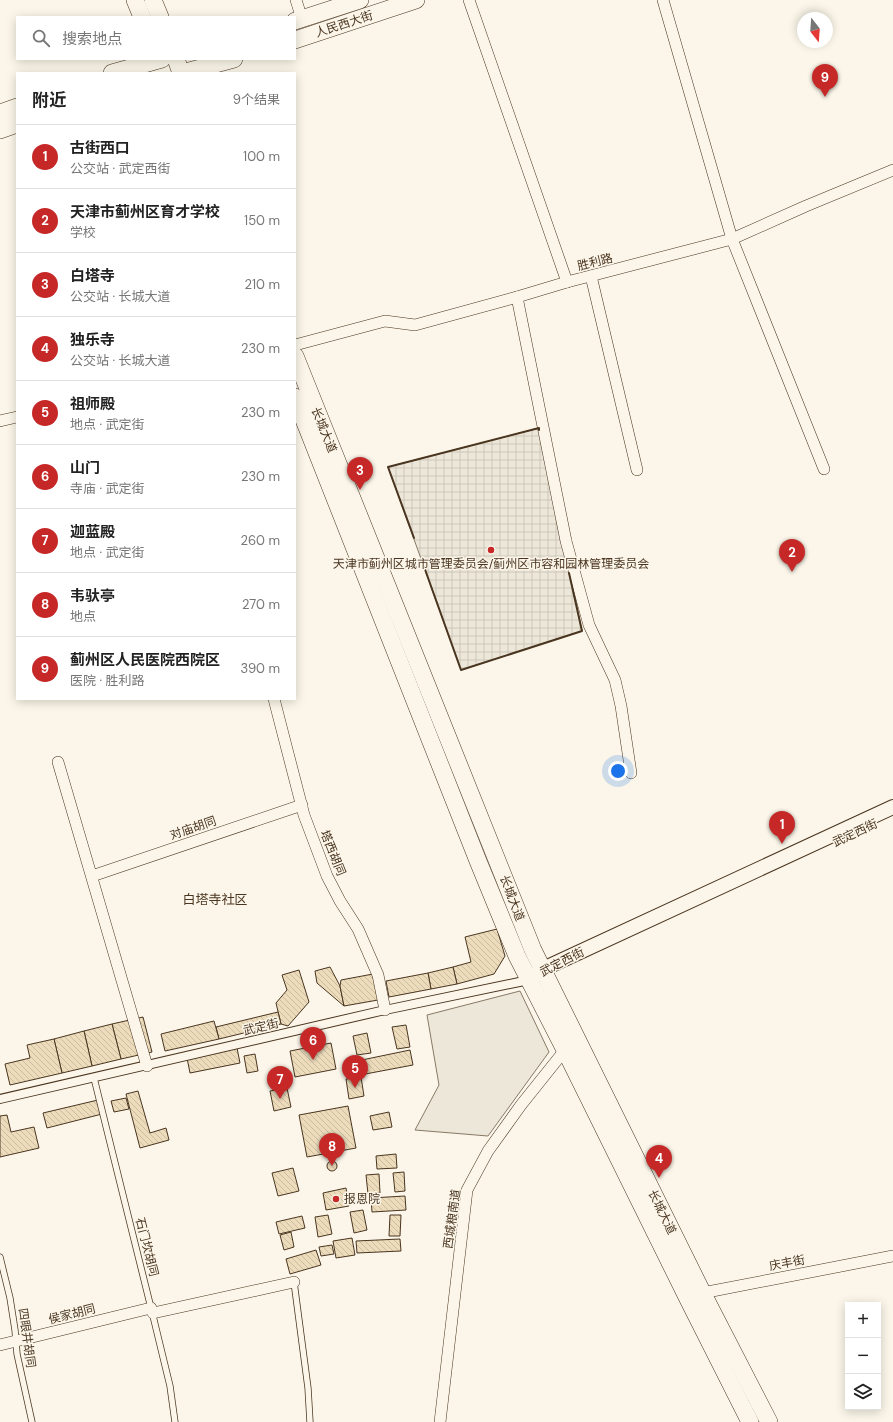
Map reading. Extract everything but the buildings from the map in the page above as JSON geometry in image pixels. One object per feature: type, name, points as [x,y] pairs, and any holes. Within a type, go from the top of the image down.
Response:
[{"type":"main road","points":[[135,0],[142,16]]},
{"type":"main road","points":[[153,0],[160,16]]},
{"type":"main road","name":"人民西大街","points":[[298,20],[360,0]]},
{"type":"main road","name":"人民西大街","points":[[296,40],[416,0]]},
{"type":"main road","points":[[176,60],[182,72]]},
{"type":"main road","points":[[186,72],[230,60]]},
{"type":"main road","points":[[117,72],[160,63]]},
{"type":"main road","points":[[0,113],[16,107]]},
{"type":"main road","points":[[0,130],[16,124]]},
{"type":"main road","name":"长城大道","points":[[296,359],[519,918],[694,1295],[750,1422]]},
{"type":"main road","name":"长城大道","points":[[296,400],[517,956],[694,1295],[769,1422]]},
{"type":"street","points":[[296,0],[298,20]]},
{"type":"street","points":[[469,0],[567,282]]},
{"type":"street","points":[[663,0],[732,239],[824,469]]},
{"type":"street","name":"胜利路","points":[[296,345],[385,321],[415,325],[567,282],[732,239],[893,170]]},
{"type":"street","points":[[591,276],[637,470]]},
{"type":"street","points":[[517,297],[566,541],[589,625],[615,680],[621,706],[631,773]]},
{"type":"street","points":[[0,421],[16,417]]},
{"type":"street","name":"塔西胡同","points":[[274,700],[304,815],[327,876],[340,901],[358,929],[378,975],[385,1010]]},
{"type":"street","points":[[58,762],[147,1066]]},
{"type":"street","name":"对庙胡同","points":[[92,876],[302,805]]},
{"type":"street","name":"武定西街","points":[[529,980],[893,807]]},
{"type":"street","name":"武定西街","points":[[544,973],[893,815]]},
{"type":"street","name":"武定街","points":[[0,1099],[385,1010],[529,980]]},
{"type":"street","name":"西城粮南道","points":[[440,1422],[467,1190],[488,1151],[565,1050]]},
{"type":"street","name":"庆丰街","points":[[694,1295],[893,1256]]},
{"type":"street","name":"侯家胡同","points":[[0,1345],[152,1311],[294,1282]]},
{"type":"lane","name":"石门坎胡同","points":[[94,1078],[170,1386],[175,1422]]},
{"type":"lane","name":"四眼井胡同","points":[[0,1257],[10,1298],[17,1354],[32,1422]]},
{"type":"lane","points":[[294,1282],[308,1388],[310,1422]]},
{"type":"shaded area","name":"天津市蓟州区城市管理委员会/蓟州区市容和园林管理委员会","points":[[539,428],[582,631],[461,670],[388,467]]},
{"type":"shaded area","points":[[520,991],[549,1052],[488,1136],[415,1130],[439,1085],[427,1015]]},
{"type":"wall","points":[[414,538],[388,467],[539,428],[539,430]]},
{"type":"wall","points":[[422,561],[461,670],[582,631],[569,573]]},
{"type":"place","name":"蓟州区人民医院西院区","points":[[825,97]]},
{"type":"place","name":"白塔寺","points":[[360,490]]},
{"type":"place","name":"天津市蓟州区城市管理委员会/蓟州区市容和园林管理委员会","points":[[491,550]]},
{"type":"place","name":"天津市蓟州区育才学校","points":[[792,572]]},
{"type":"place","name":"古街西口","points":[[782,844]]},
{"type":"place","name":"山门","points":[[313,1060]]},
{"type":"place","name":"祖师殿","points":[[355,1088]]},
{"type":"place","name":"迦蓝殿","points":[[280,1099]]},
{"type":"place","name":"韦驮亭","points":[[332,1166]]},
{"type":"place","name":"独乐寺","points":[[659,1178]]},
{"type":"place","name":"报恩院","points":[[336,1199]]},
{"type":"district","name":"白塔寺社区","points":[[215,899]]}]
